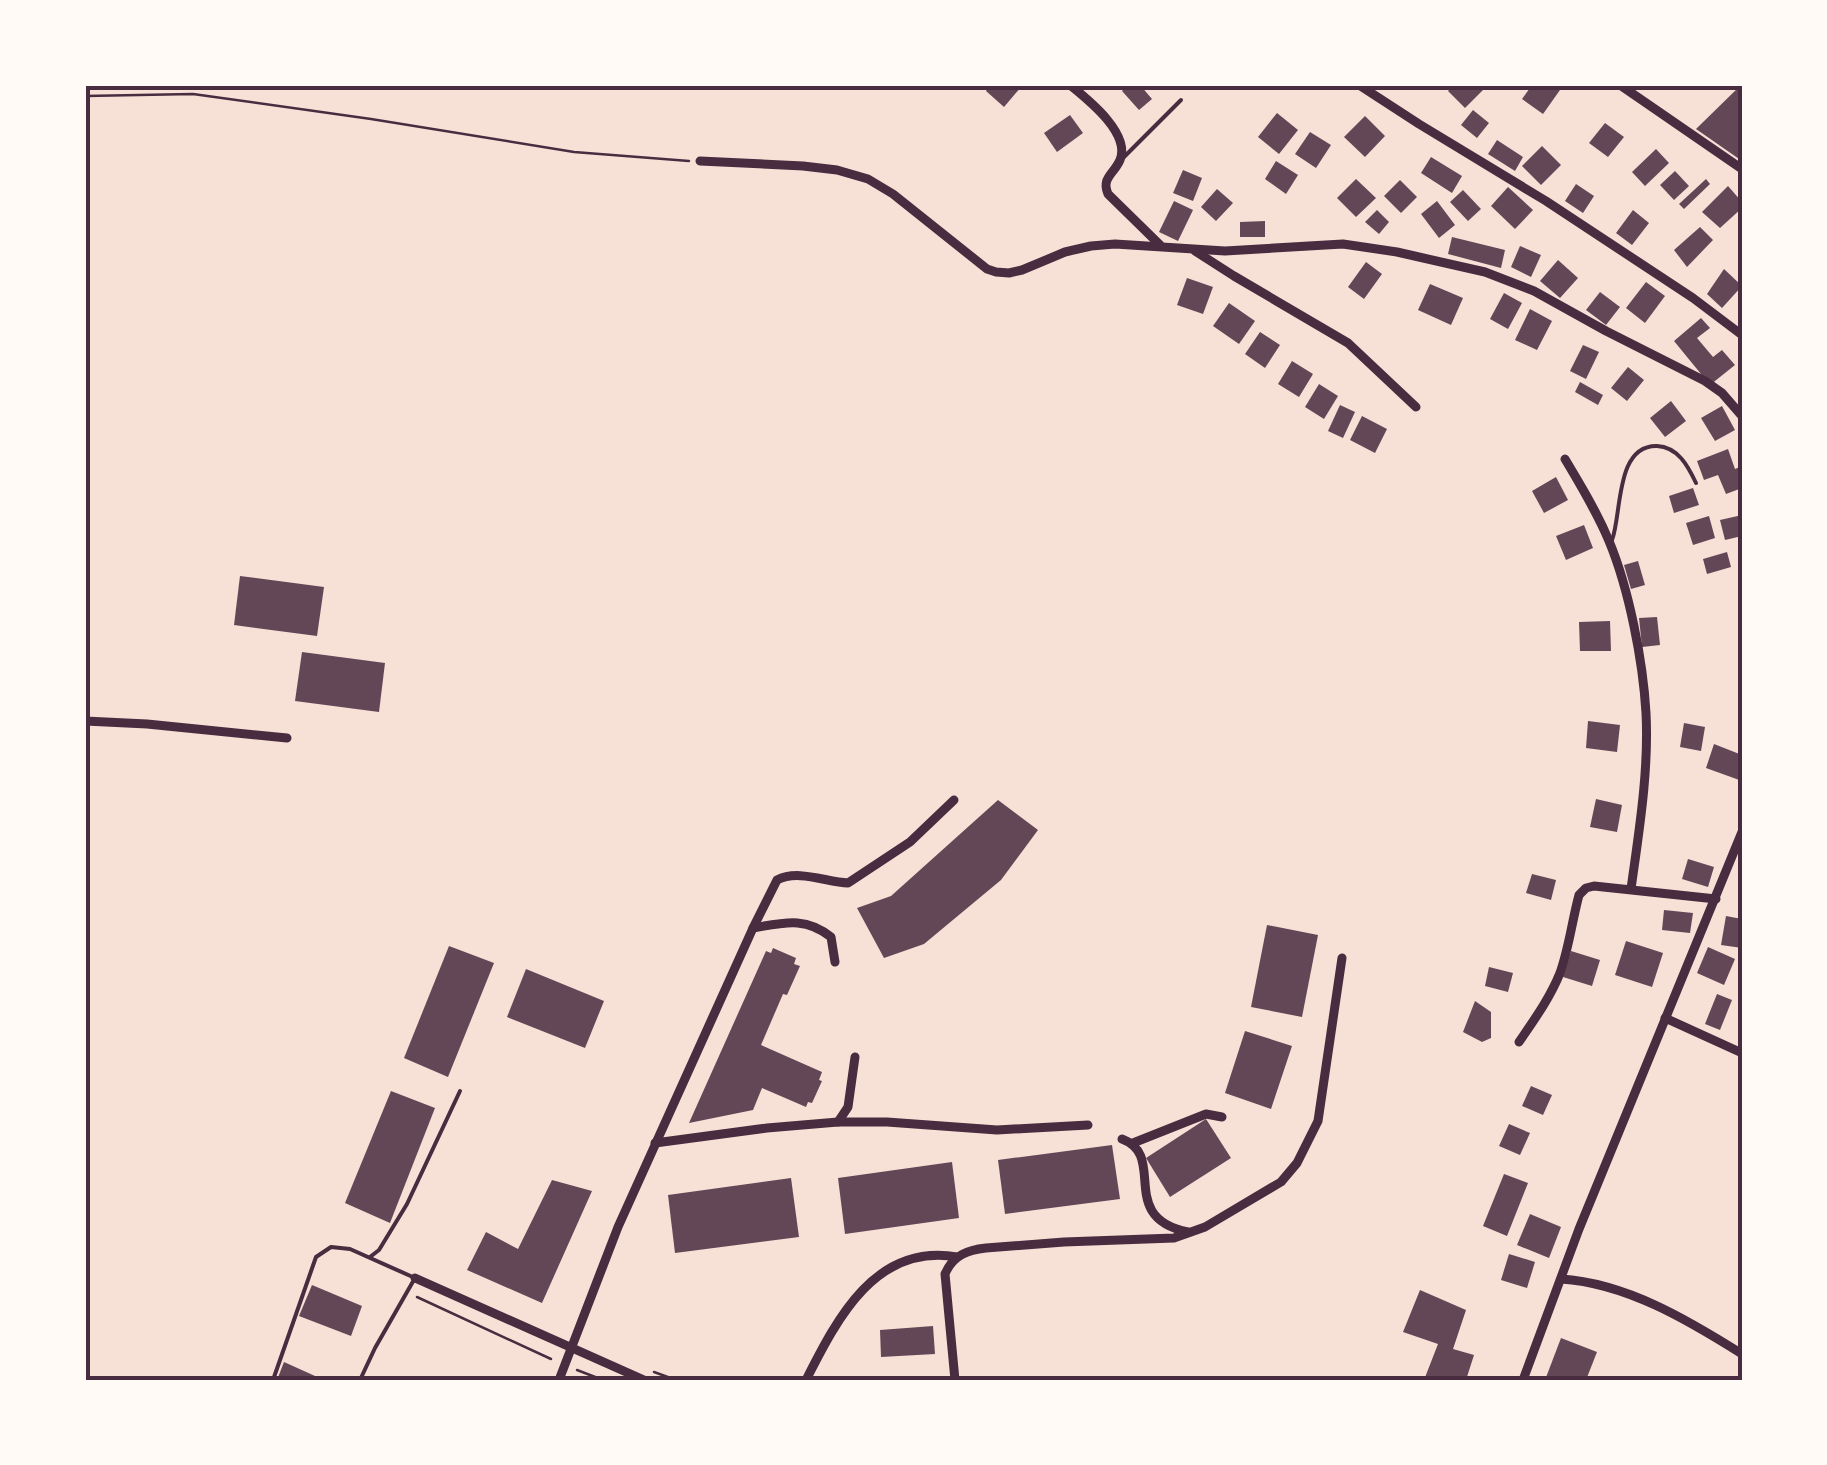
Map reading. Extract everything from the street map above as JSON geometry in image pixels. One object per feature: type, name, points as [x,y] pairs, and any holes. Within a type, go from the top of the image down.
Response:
[{"type":"street","points":[[1070,85],[1101,112],[1120,144],[1120,161],[1106,181],[1106,190],[1160,246]]},
{"type":"street","points":[[1359,85],[1546,200],[1742,335]]},
{"type":"street","points":[[1620,85],[1742,168]]},
{"type":"street","points":[[700,161],[803,166],[868,179],[996,272],[1022,270],[1066,252],[1115,244],[1195,250],[1354,245],[1485,272],[1534,291],[1705,381],[1742,416]]},
{"type":"street","points":[[1195,250],[1348,343],[1416,407]]},
{"type":"street","points":[[1731,404],[1742,394]]},
{"type":"street","points":[[1566,459],[1610,544],[1633,628],[1646,714],[1642,806],[1631,888]]},
{"type":"street","points":[[85,722],[287,738]]},
{"type":"street","points":[[559,1380],[594,1285],[655,1143],[777,880],[798,876],[848,883],[910,842],[954,800]]},
{"type":"street","points":[[1523,1380],[1579,1229],[1742,832]]},
{"type":"street","points":[[1520,1042],[1558,977],[1579,895],[1586,888],[1631,888],[1716,899]]},
{"type":"street","points":[[752,928],[806,922],[831,936],[836,962]]},
{"type":"street","points":[[955,1380],[946,1274],[957,1257],[975,1249],[1161,1240],[1191,1233],[1280,1182],[1297,1163],[1318,1121],[1342,958]]},
{"type":"street","points":[[1665,1018],[1742,1052]]},
{"type":"street","points":[[838,1122],[848,1107],[855,1056]]},
{"type":"street","points":[[1191,1233],[1162,1224],[1148,1206],[1141,1152],[1128,1141],[1206,1114],[1222,1117]]},
{"type":"street","points":[[655,1143],[838,1122],[998,1130],[1088,1125]]},
{"type":"street","points":[[806,1380],[835,1324],[876,1278],[912,1259],[942,1254],[957,1257]]},
{"type":"street","points":[[415,1278],[644,1380]]},
{"type":"street","points":[[1561,1279],[1589,1281],[1631,1296],[1742,1354]]},
{"type":"lane","points":[[1120,161],[1181,100]]},
{"type":"lane","points":[[1610,544],[1624,476],[1642,450],[1664,446],[1675,452],[1696,483]]},
{"type":"lane","points":[[370,1258],[379,1250],[406,1204],[460,1091]]},
{"type":"lane","points":[[273,1380],[316,1257],[331,1247],[341,1247],[415,1278],[360,1380]]},
{"type":"path","points":[[85,96],[192,94],[574,152],[700,161]]},
{"type":"path","points":[[407,1292],[603,1380]]},
{"type":"building","points":[[990,85],[1021,87],[1004,107],[986,91]]},
{"type":"building","points":[[1128,85],[1140,85],[1152,99],[1139,110],[1122,91]]},
{"type":"building","points":[[1454,85],[1486,87],[1465,108],[1448,91]]},
{"type":"building","points":[[1532,85],[1553,85],[1560,90],[1543,114],[1522,99]]},
{"type":"building","points":[[1742,85],[1742,161],[1696,129]]},
{"type":"building","points":[[1473,110],[1489,123],[1477,138],[1461,125]]},
{"type":"building","points":[[1277,113],[1298,130],[1279,154],[1258,137]]},
{"type":"building","points":[[1070,115],[1083,133],[1057,152],[1044,133]]},
{"type":"building","points":[[1365,116],[1385,136],[1365,157],[1344,137]]},
{"type":"building","points":[[1605,123],[1624,137],[1608,157],[1589,143]]},
{"type":"building","points":[[1310,132],[1331,145],[1316,168],[1295,154]]},
{"type":"building","points":[[1497,140],[1523,157],[1515,171],[1488,154]]},
{"type":"building","points":[[1542,146],[1561,165],[1541,185],[1522,166]]},
{"type":"building","points":[[1656,149],[1669,163],[1645,186],[1632,172]]},
{"type":"building","points":[[1431,157],[1462,176],[1452,193],[1421,173]]},
{"type":"building","points":[[1276,161],[1298,175],[1286,194],[1265,179]]},
{"type":"building","points":[[1183,170],[1202,178],[1193,201],[1173,193]]},
{"type":"building","points":[[1675,171],[1689,186],[1674,200],[1660,185]]},
{"type":"building","points":[[1356,179],[1376,198],[1356,217],[1337,198]]},
{"type":"building","points":[[1706,179],[1710,184],[1684,209],[1679,204]]},
{"type":"building","points":[[1400,180],[1417,197],[1401,213],[1384,196]]},
{"type":"building","points":[[1576,184],[1594,196],[1583,213],[1565,201]]},
{"type":"building","points":[[1728,186],[1742,202],[1742,208],[1720,228],[1702,212]]},
{"type":"building","points":[[1508,187],[1533,210],[1515,229],[1491,206]]},
{"type":"building","points":[[1217,189],[1233,203],[1216,221],[1201,207]]},
{"type":"building","points":[[1463,190],[1481,209],[1468,221],[1450,202]]},
{"type":"building","points":[[1174,201],[1193,210],[1178,241],[1159,232]]},
{"type":"building","points":[[1437,201],[1455,225],[1439,238],[1421,214]]},
{"type":"building","points":[[1377,210],[1389,222],[1379,234],[1365,222]]},
{"type":"building","points":[[1633,210],[1649,223],[1632,245],[1616,233]]},
{"type":"building","points":[[1265,221],[1265,237],[1240,237],[1240,222]]},
{"type":"building","points":[[1700,227],[1713,240],[1687,267],[1674,250]]},
{"type":"building","points":[[1452,237],[1505,250],[1501,268],[1448,254]]},
{"type":"building","points":[[1520,246],[1541,255],[1531,277],[1511,267]]},
{"type":"building","points":[[1558,260],[1578,278],[1560,298],[1540,281]]},
{"type":"building","points":[[1366,262],[1382,274],[1364,299],[1348,287]]},
{"type":"building","points":[[1724,269],[1742,286],[1722,308],[1707,294]]},
{"type":"building","points":[[1187,278],[1213,287],[1203,314],[1177,305]]},
{"type":"building","points":[[1646,282],[1665,296],[1645,323],[1626,308]]},
{"type":"building","points":[[1430,284],[1463,298],[1451,325],[1418,310]]},
{"type":"building","points":[[1600,292],[1620,307],[1606,325],[1586,310]]},
{"type":"building","points":[[1504,293],[1522,303],[1508,329],[1490,319]]},
{"type":"building","points":[[1229,303],[1255,321],[1239,344],[1213,326]]},
{"type":"building","points":[[1530,309],[1552,321],[1537,350],[1515,340]]},
{"type":"building","points":[[1701,318],[1710,328],[1697,338],[1713,357],[1722,350],[1735,365],[1710,385],[1674,341]]},
{"type":"building","points":[[1260,332],[1280,345],[1265,368],[1245,354]]},
{"type":"building","points":[[1583,345],[1599,352],[1586,379],[1570,371]]},
{"type":"building","points":[[1292,361],[1313,374],[1299,397],[1278,384]]},
{"type":"building","points":[[1628,367],[1644,380],[1627,401],[1611,388]]},
{"type":"building","points":[[1580,382],[1603,395],[1598,405],[1575,392]]},
{"type":"building","points":[[1319,384],[1338,396],[1324,419],[1305,407]]},
{"type":"building","points":[[1671,401],[1686,421],[1665,437],[1650,418]]},
{"type":"building","points":[[1340,405],[1355,412],[1343,438],[1328,431]]},
{"type":"building","points":[[1722,406],[1735,430],[1715,441],[1701,418]]},
{"type":"building","points":[[1362,416],[1387,429],[1375,453],[1350,440]]},
{"type":"building","points":[[1728,449],[1735,469],[1742,466],[1742,488],[1726,494],[1718,475],[1704,480],[1697,461]]},
{"type":"building","points":[[1556,477],[1568,500],[1544,513],[1532,491]]},
{"type":"building","points":[[1693,488],[1699,505],[1674,513],[1669,496]]},
{"type":"building","points":[[1742,515],[1742,536],[1725,540],[1720,520]]},
{"type":"building","points":[[1709,516],[1715,538],[1693,545],[1686,523]]},
{"type":"building","points":[[1584,525],[1593,548],[1566,560],[1556,536]]},
{"type":"building","points":[[1727,552],[1731,567],[1707,574],[1703,559]]},
{"type":"building","points":[[1638,561],[1645,585],[1631,589],[1624,565]]},
{"type":"building","points":[[240,576],[324,587],[317,636],[234,625]]},
{"type":"building","points":[[1657,617],[1660,645],[1642,647],[1639,618]]},
{"type":"building","points":[[1610,621],[1611,651],[1580,651],[1579,622]]},
{"type":"building","points":[[302,652],[385,663],[379,712],[295,701]]},
{"type":"building","points":[[1588,721],[1620,725],[1617,752],[1586,748]]},
{"type":"building","points":[[1684,723],[1705,727],[1701,751],[1680,747]]},
{"type":"building","points":[[1714,744],[1742,755],[1742,781],[1706,768]]},
{"type":"building","points":[[1596,799],[1622,805],[1617,832],[1590,827]]},
{"type":"building","points":[[998,800],[1038,830],[1001,880],[924,944],[884,958],[857,908],[891,896]]},
{"type":"building","points":[[1688,859],[1714,867],[1708,887],[1682,879]]},
{"type":"building","points":[[1532,874],[1556,880],[1551,900],[1526,893]]},
{"type":"building","points":[[1664,910],[1693,913],[1690,933],[1662,930]]},
{"type":"building","points":[[1726,916],[1742,919],[1742,948],[1721,945]]},
{"type":"building","points":[[1267,925],[1318,935],[1302,1017],[1251,1007]]},
{"type":"building","points":[[1626,941],[1663,953],[1652,987],[1615,975]]},
{"type":"building","points":[[449,946],[494,963],[448,1077],[404,1058]]},
{"type":"building","points":[[1708,947],[1735,959],[1724,985],[1697,973]]},
{"type":"building","points":[[773,948],[796,958],[794,964],[800,966],[761,1045],[822,1072],[812,1103],[808,1102],[806,1107],[762,1088],[753,1110],[689,1123],[766,951],[771,953]]},
{"type":"building","points":[[1571,951],[1600,960],[1592,986],[1563,977]]},
{"type":"building","points":[[1489,967],[1513,973],[1508,992],[1485,986]]},
{"type":"building","points":[[526,969],[604,1001],[585,1048],[507,1017]]},
{"type":"building","points":[[1717,994],[1732,1000],[1720,1030],[1705,1024]]},
{"type":"building","points":[[1475,1001],[1491,1012],[1491,1038],[1482,1042],[1463,1032]]},
{"type":"building","points":[[1245,1031],[1292,1046],[1271,1109],[1225,1093]]},
{"type":"building","points":[[1531,1086],[1552,1095],[1543,1115],[1522,1106]]},
{"type":"building","points":[[391,1091],[435,1108],[390,1223],[345,1203]]},
{"type":"building","points":[[1206,1119],[1231,1158],[1170,1197],[1146,1158]]},
{"type":"building","points":[[1509,1124],[1530,1133],[1520,1155],[1499,1146]]},
{"type":"building","points":[[1112,1145],[1120,1199],[1005,1214],[998,1160]]},
{"type":"building","points":[[952,1162],[959,1218],[845,1234],[838,1178]]},
{"type":"building","points":[[1504,1174],[1528,1183],[1507,1236],[1483,1226]]},
{"type":"building","points":[[791,1178],[799,1237],[675,1253],[668,1195]]},
{"type":"building","points":[[552,1180],[592,1191],[542,1303],[467,1270],[486,1232],[518,1249]]},
{"type":"building","points":[[1530,1214],[1561,1227],[1549,1258],[1517,1245]]},
{"type":"building","points":[[1509,1254],[1535,1262],[1527,1288],[1501,1280]]},
{"type":"building","points":[[312,1285],[362,1306],[351,1336],[299,1316]]},
{"type":"building","points":[[1420,1290],[1466,1310],[1453,1349],[1474,1355],[1466,1380],[1424,1380],[1438,1344],[1403,1332]]},
{"type":"building","points":[[933,1326],[935,1354],[881,1357],[880,1330]]},
{"type":"building","points":[[1561,1338],[1597,1352],[1586,1380],[1545,1380]]},
{"type":"building","points":[[284,1362],[324,1380],[277,1380]]}]
